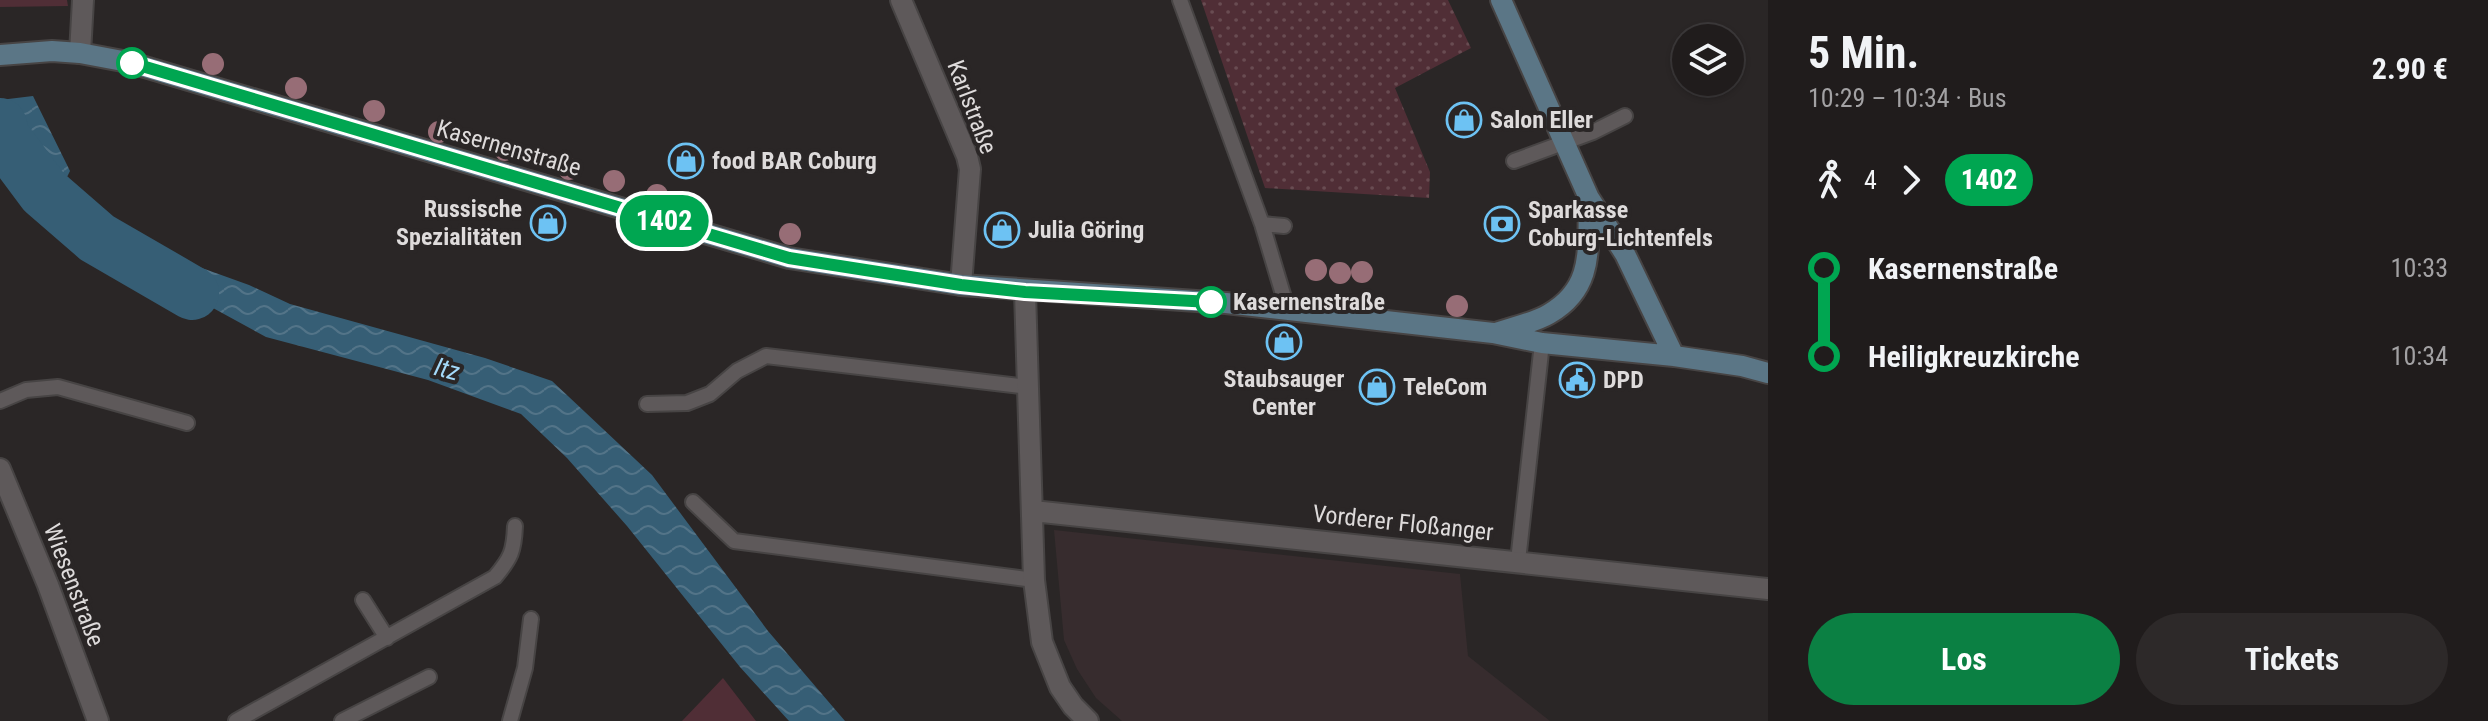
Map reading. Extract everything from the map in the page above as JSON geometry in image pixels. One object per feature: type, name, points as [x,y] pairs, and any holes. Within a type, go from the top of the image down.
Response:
[{"type":"street","points":[[80,53],[83,0]]},
{"type":"street","name":"Karlstraße","points":[[901,0],[970,169],[961,285]]},
{"type":"street","points":[[1501,0],[1589,198],[1625,254],[1674,356]]},
{"type":"street","name":"Kasernenstraße","points":[[0,55],[52,51],[128,62],[789,258],[1025,292],[1213,302],[1493,333],[1542,343],[1674,356],[1768,373]]},
{"type":"street","points":[[1493,333],[1547,316],[1573,297],[1586,270],[1589,198]]},
{"type":"street","points":[[1025,292],[1034,580],[1042,642],[1060,687],[1088,721]]},
{"type":"street","name":"Wiesenstraße","points":[[0,469],[48,585],[98,721]]},
{"type":"street","name":"Vorderer Floßanger","points":[[1033,511],[1768,589]]},
{"type":"lane","points":[[1180,0],[1262,224],[1288,311]]},
{"type":"lane","points":[[1514,161],[1593,132],[1625,116]]},
{"type":"lane","points":[[1262,224],[1284,226]]},
{"type":"lane","points":[[1518,561],[1542,343]]},
{"type":"lane","points":[[647,404],[687,403],[710,394],[737,371],[766,356],[1029,387]]},
{"type":"lane","points":[[0,401],[26,390],[58,387],[187,423]]},
{"type":"lane","points":[[693,502],[734,541],[1034,580]]},
{"type":"lane","points":[[236,721],[495,577],[514,547],[515,526]]},
{"type":"lane","points":[[363,600],[387,638]]},
{"type":"lane","points":[[510,721],[525,668],[531,619]]},
{"type":"lane","points":[[342,721],[429,677]]},
{"type":"shaded area","points":[[0,0],[67,0],[68,6],[0,7]]},
{"type":"shaded area","points":[[1201,0],[1448,0],[1471,48],[1395,88],[1430,172],[1429,198],[1265,188]]},
{"type":"shaded area","points":[[1054,530],[1460,574],[1468,656],[1550,721],[1122,721],[1096,698],[1077,669],[1064,640]]},
{"type":"shaded area","points":[[723,678],[756,721],[682,721]]},
{"type":"water","points":[[33,96],[70,171],[45,221],[0,175],[0,100]]},
{"type":"water","points":[[143,239],[188,263],[290,304],[485,358],[552,381],[652,475],[768,631],[845,721],[789,721],[740,667],[627,526],[567,458],[521,414],[428,380],[266,337],[213,308],[148,298],[114,268]]},
{"type":"waterway","name":"Itz","points":[[0,125],[3,137],[44,192],[97,238],[192,293]]},
{"type":"bus line","name":"1402","points":[[132,63],[789,258],[1025,292],[1211,302]]},
{"type":"place","name":"Salon Eller","points":[[1464,120]]},
{"type":"place","name":"food BAR Coburg","points":[[686,161]]},
{"type":"place","name":"Russische Spezialitäten","points":[[548,223]]},
{"type":"place","name":"Sparkasse Coburg-Lichtenfels","points":[[1502,224]]},
{"type":"place","name":"Julia Göring","points":[[1002,230]]},
{"type":"place","name":"Kasernenstraße","points":[[1211,302]]},
{"type":"place","name":"Staubsauger Center","points":[[1284,342]]},
{"type":"place","name":"DPD","points":[[1577,380]]},
{"type":"place","name":"TeleCom","points":[[1377,387]]}]
